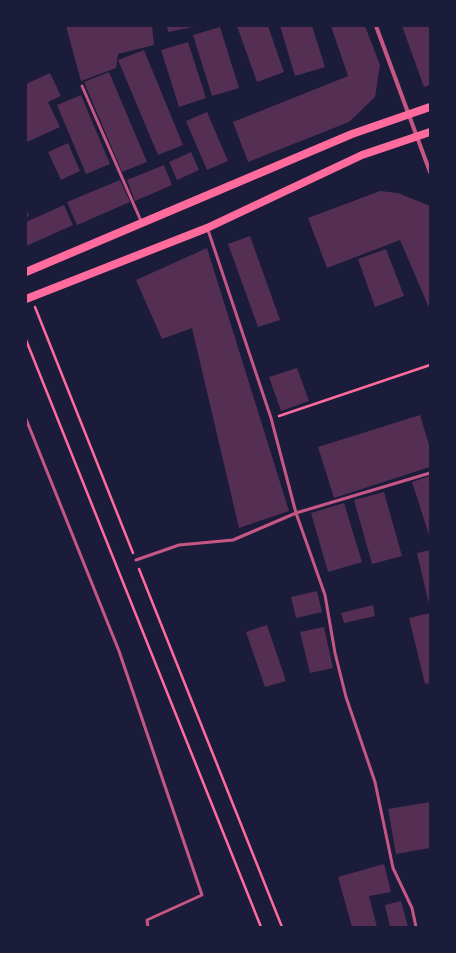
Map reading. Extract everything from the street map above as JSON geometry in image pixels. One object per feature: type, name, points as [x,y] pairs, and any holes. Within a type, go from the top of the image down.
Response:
[{"type":"main road","points":[[26,272],[352,134],[430,106]]},
{"type":"main road","points":[[28,298],[207,228],[362,155],[430,132]]},
{"type":"street","points":[[376,26],[430,172]]},
{"type":"lane","points":[[82,86],[142,223]]},
{"type":"lane","points":[[207,228],[271,418],[296,513],[325,595],[335,653],[346,698],[375,782],[393,868],[412,908],[416,927]]},
{"type":"lane","points":[[26,419],[119,651],[202,895],[147,920],[148,927]]},
{"type":"lane","points":[[136,560],[179,545],[233,540],[296,513],[430,473]]},
{"type":"path","points":[[28,298],[136,560],[282,927]]},
{"type":"path","points":[[26,340],[261,927]]},
{"type":"path","points":[[271,418],[430,365]]},
{"type":"building","points":[[66,26],[152,26],[154,45],[118,54],[116,68],[81,81]]},
{"type":"building","points":[[167,26],[193,26],[193,27],[168,32]]},
{"type":"building","points":[[237,26],[268,26],[284,72],[257,82]]},
{"type":"building","points":[[280,26],[312,26],[325,67],[295,76]]},
{"type":"building","points":[[331,26],[365,26],[380,65],[375,97],[349,122],[248,162],[233,122],[348,76]]},
{"type":"building","points":[[402,26],[430,26],[430,85],[424,87]]},
{"type":"building","points":[[220,27],[239,88],[212,96],[193,35]]},
{"type":"building","points":[[188,42],[206,98],[179,107],[161,50]]},
{"type":"building","points":[[144,50],[183,145],[158,155],[118,60]]},
{"type":"building","points":[[109,72],[147,162],[122,172],[84,82]]},
{"type":"building","points":[[50,73],[61,96],[48,102],[60,127],[27,142],[26,84]]},
{"type":"building","points":[[81,95],[110,164],[86,174],[57,105]]},
{"type":"building","points":[[207,112],[228,161],[207,170],[186,121]]},
{"type":"building","points":[[68,143],[80,171],[61,180],[48,152]]},
{"type":"building","points":[[191,152],[199,170],[177,180],[169,162]]},
{"type":"building","points":[[164,165],[172,185],[135,201],[127,180]]},
{"type":"building","points":[[120,180],[130,202],[77,225],[67,202]]},
{"type":"building","points":[[380,191],[398,193],[430,206],[430,310],[400,240],[327,268],[308,218]]},
{"type":"building","points":[[64,205],[73,225],[26,246],[26,222]]},
{"type":"building","points":[[26,208],[29,216],[26,217]]},
{"type":"building","points":[[250,236],[280,320],[258,327],[228,244]]},
{"type":"building","points":[[207,248],[289,511],[239,528],[192,328],[162,339],[136,280]]},
{"type":"building","points":[[386,249],[404,296],[375,307],[358,259]]},
{"type":"building","points":[[297,368],[309,401],[281,411],[269,377]]},
{"type":"building","points":[[420,415],[430,448],[430,467],[334,498],[318,447]]},
{"type":"building","points":[[430,476],[430,538],[412,482]]},
{"type":"building","points":[[384,492],[402,556],[372,564],[354,500]]},
{"type":"building","points":[[344,503],[362,562],[328,572],[311,513]]},
{"type":"building","points":[[430,550],[430,604],[429,604],[417,553]]},
{"type":"building","points":[[317,591],[322,612],[296,618],[291,597]]},
{"type":"building","points":[[373,605],[375,616],[344,623],[341,613]]},
{"type":"building","points":[[430,613],[430,683],[425,684],[409,618]]},
{"type":"building","points":[[267,625],[286,681],[265,687],[246,632]]},
{"type":"building","points":[[324,627],[333,668],[310,673],[300,632]]},
{"type":"building","points":[[430,802],[430,848],[396,854],[388,809]]},
{"type":"building","points":[[384,864],[391,892],[369,896],[377,927],[352,927],[338,877]]},
{"type":"building","points":[[401,901],[408,927],[390,927],[385,905]]}]
